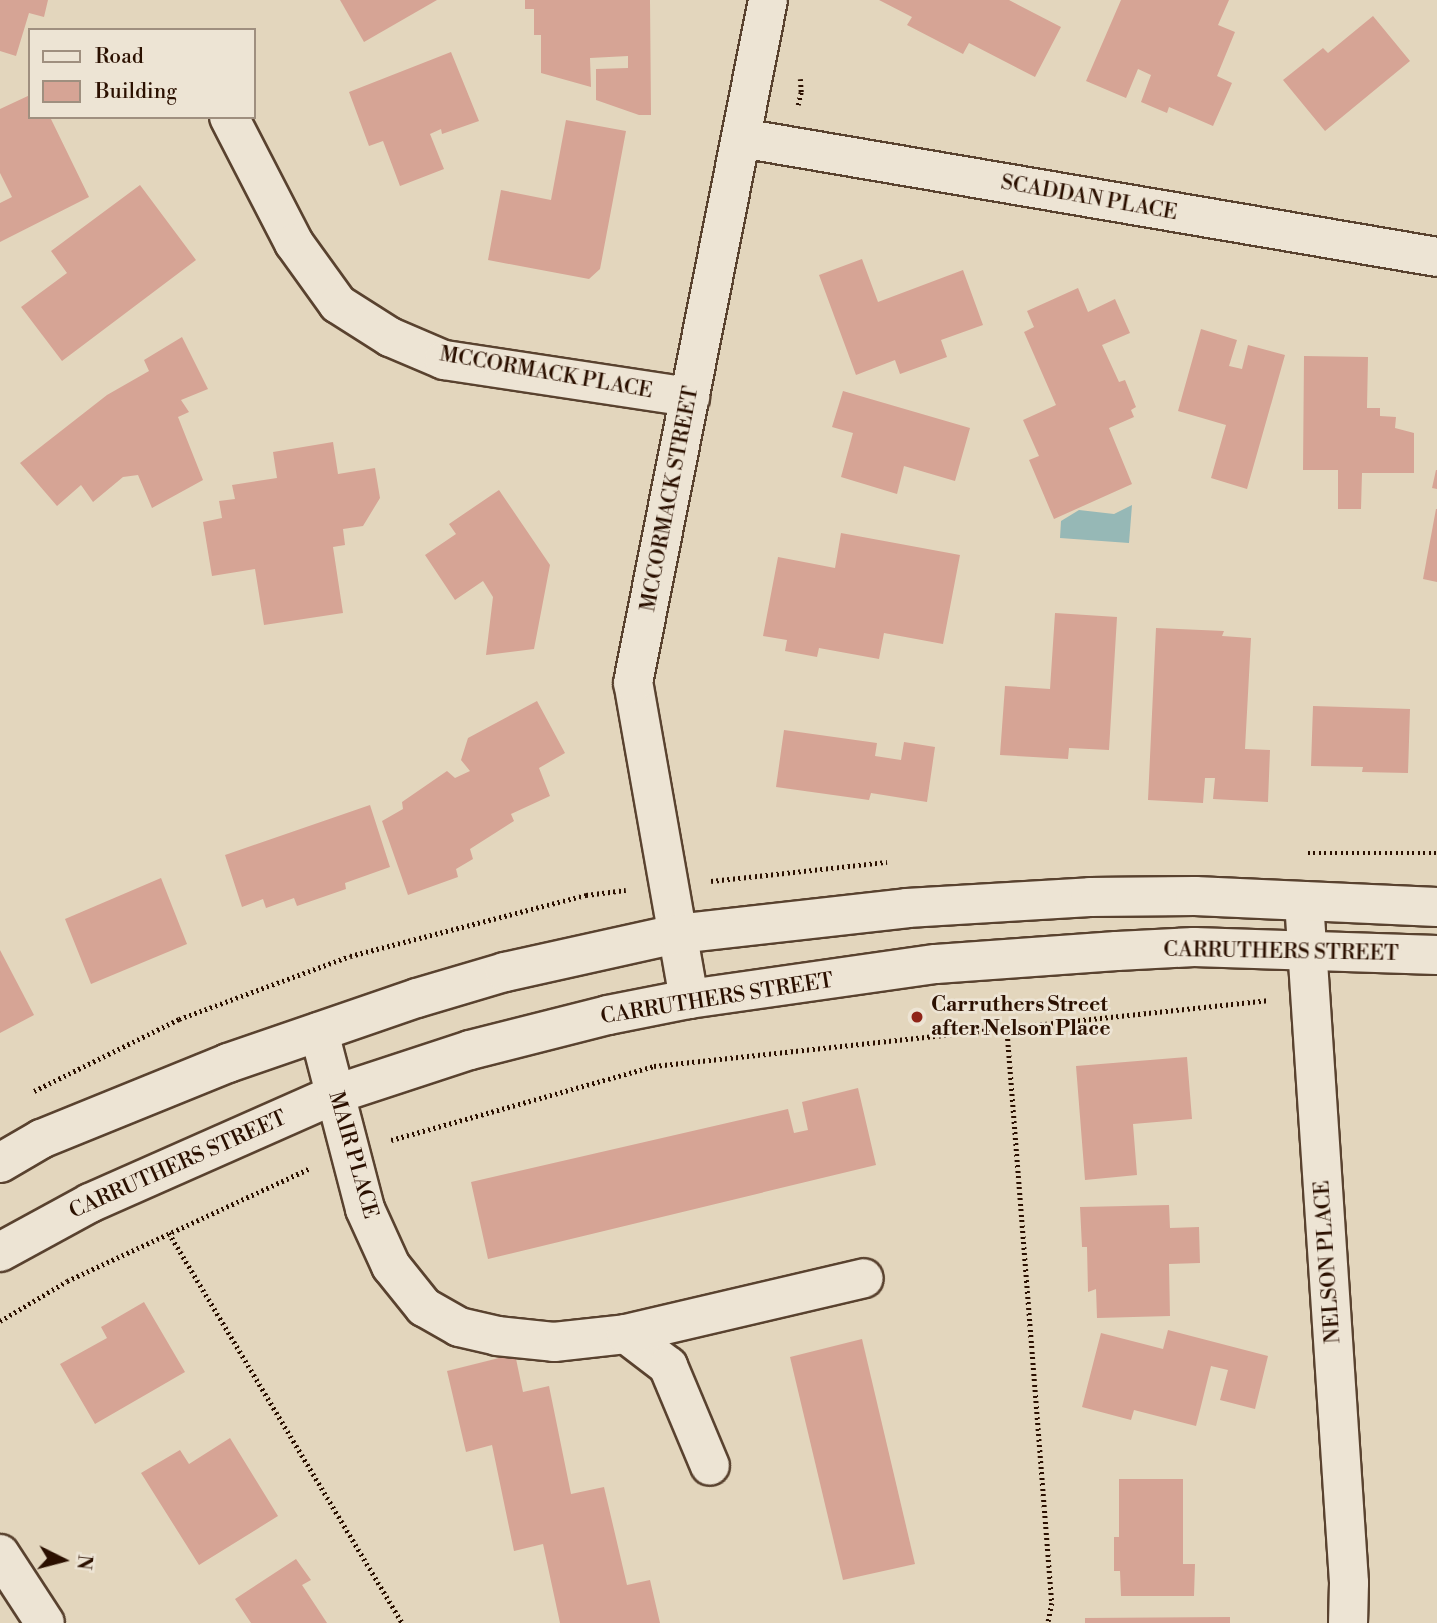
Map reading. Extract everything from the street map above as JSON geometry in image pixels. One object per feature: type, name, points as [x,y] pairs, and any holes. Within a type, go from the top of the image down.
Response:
[{"type":"street","name":"MCCORMACK STREET","points":[[689,999],[633,683],[768,0]]},
{"type":"street","name":"MCCORMACK PLACE","points":[[230,119],[294,243],[338,304],[390,337],[444,360],[690,397]]},
{"type":"street","name":"SCADDAN PLACE","points":[[741,138],[1437,257]]},
{"type":"street","points":[[0,1163],[41,1139],[228,1063],[319,1032],[505,972],[677,934],[907,908],[1090,897],[1195,896],[1437,907]]},
{"type":"street","name":"NELSON PLACE","points":[[1304,901],[1349,1583],[1348,1623]]},
{"type":"street","name":"CARRUTHERS STREET","points":[[0,1252],[90,1203],[336,1094],[470,1049],[689,999],[936,964],[1194,947],[1437,955]]},
{"type":"street","name":"MAIR PLACE","points":[[319,1032],[365,1209],[391,1266],[424,1307],[459,1326],[497,1336],[554,1342],[626,1334],[864,1278]]},
{"type":"street","points":[[626,1334],[668,1366],[710,1466]]},
{"type":"street","points":[[0,1554],[45,1623]]},
{"type":"path","points":[[0,1321],[67,1281],[300,1171],[654,1066],[1310,996]]},
{"type":"path","points":[[1007,1028],[1052,1603],[1048,1623]]},
{"type":"path","points":[[169,1233],[402,1623]]},
{"type":"water","points":[[1132,505],[1129,543],[1060,538],[1061,521],[1079,510],[1114,514]]},
{"type":"building","points":[[0,0],[48,0],[44,17],[29,13],[16,56],[0,51]]},
{"type":"building","points":[[340,0],[437,0],[364,42]]},
{"type":"building","points":[[525,0],[650,0],[651,115],[639,115],[596,100],[596,69],[628,68],[628,56],[590,58],[591,87],[541,73],[541,35],[534,35],[534,9],[525,9]]},
{"type":"building","points":[[879,0],[1009,0],[1061,27],[1035,77],[969,43],[963,54],[907,25],[912,17]]},
{"type":"building","points":[[1121,0],[1229,0],[1218,25],[1235,32],[1217,76],[1232,83],[1213,126],[1169,107],[1167,113],[1141,102],[1151,75],[1138,69],[1126,98],[1086,81]]},
{"type":"building","points":[[1373,16],[1410,61],[1325,131],[1283,80],[1323,48],[1328,53]]},
{"type":"building","points":[[451,52],[479,121],[442,134],[441,129],[430,134],[444,169],[400,186],[383,141],[369,146],[349,92]]},
{"type":"building","points":[[28,96],[28,119],[51,119],[89,197],[0,242],[0,203],[12,197],[0,173],[0,109]]},
{"type":"building","points":[[566,120],[626,131],[600,269],[589,279],[488,260],[501,190],[551,200]]},
{"type":"building","points":[[140,185],[196,260],[62,361],[21,307],[67,273],[51,251]]},
{"type":"building","points":[[862,259],[878,302],[963,270],[983,325],[941,340],[947,357],[900,374],[895,360],[856,375],[819,275]]},
{"type":"building","points":[[1078,288],[1088,312],[1115,299],[1130,333],[1102,345],[1119,382],[1125,380],[1136,407],[1131,410],[1134,417],[1109,428],[1132,484],[1054,519],[1029,460],[1039,456],[1023,420],[1056,405],[1024,332],[1034,327],[1027,311]]},
{"type":"building","points":[[1201,329],[1237,340],[1229,366],[1242,369],[1248,345],[1285,355],[1247,489],[1211,478],[1226,425],[1178,411]]},
{"type":"building","points":[[182,337],[208,389],[181,400],[189,412],[178,417],[203,480],[152,508],[138,475],[123,477],[93,502],[81,485],[57,506],[20,463],[107,395],[149,371],[144,360]]},
{"type":"building","points":[[1304,356],[1368,357],[1367,408],[1380,408],[1380,416],[1396,417],[1395,428],[1414,433],[1414,473],[1362,473],[1361,509],[1338,509],[1338,470],[1303,470]]},
{"type":"building","points":[[843,391],[970,428],[955,481],[904,466],[897,494],[841,477],[853,433],[832,427]]},
{"type":"building","points":[[333,442],[338,474],[375,468],[380,498],[363,526],[343,529],[345,545],[333,547],[343,613],[264,625],[255,569],[212,576],[203,522],[222,518],[219,501],[235,499],[232,485],[277,478],[273,452]]},
{"type":"building","points":[[1437,470],[1437,489],[1432,488]]},
{"type":"building","points":[[499,490],[550,565],[534,649],[486,655],[493,597],[483,581],[455,600],[425,555],[456,534],[449,524]]},
{"type":"building","points":[[1437,509],[1437,582],[1423,579]]},
{"type":"building","points":[[841,533],[960,555],[943,644],[884,633],[879,659],[819,648],[817,657],[785,651],[787,640],[763,636],[778,557],[835,568]]},
{"type":"building","points":[[1055,613],[1117,617],[1109,750],[1069,748],[1068,759],[1000,755],[1005,686],[1050,689]]},
{"type":"building","points":[[1156,628],[1224,631],[1222,636],[1251,638],[1245,749],[1270,750],[1268,802],[1213,799],[1215,778],[1205,778],[1203,803],[1148,800]]},
{"type":"building","points":[[537,701],[565,753],[539,768],[550,796],[511,814],[514,821],[470,849],[473,859],[456,869],[458,877],[408,895],[382,821],[403,809],[402,802],[447,771],[455,778],[470,771],[461,760],[468,738]]},
{"type":"building","points":[[1313,706],[1410,709],[1408,773],[1362,772],[1363,767],[1311,766]]},
{"type":"building","points":[[784,730],[877,743],[875,756],[901,760],[904,742],[935,747],[927,802],[871,793],[869,800],[776,787]]},
{"type":"building","points":[[370,805],[390,867],[345,883],[346,889],[297,906],[294,898],[266,908],[263,899],[242,907],[225,855]]},
{"type":"building","points":[[161,878],[187,944],[91,984],[65,919]]},
{"type":"building","points":[[0,950],[34,1015],[0,1033]]},
{"type":"building","points":[[1187,1057],[1192,1119],[1133,1124],[1137,1175],[1085,1180],[1076,1066]]},
{"type":"building","points":[[858,1088],[876,1165],[488,1259],[471,1182],[788,1109],[794,1133],[808,1130],[802,1102]]},
{"type":"building","points":[[1169,1205],[1170,1228],[1199,1227],[1200,1263],[1169,1264],[1170,1316],[1097,1318],[1096,1289],[1088,1292],[1087,1247],[1082,1247],[1080,1207]]},
{"type":"building","points":[[144,1302],[185,1372],[95,1424],[60,1364],[107,1338],[101,1327]]},
{"type":"building","points":[[1168,1330],[1268,1356],[1255,1409],[1220,1400],[1228,1370],[1211,1366],[1196,1426],[1134,1410],[1131,1420],[1082,1407],[1101,1333],[1163,1349]]},
{"type":"building","points":[[862,1339],[915,1564],[843,1580],[790,1357]]},
{"type":"building","points":[[515,1354],[523,1392],[549,1386],[571,1494],[604,1487],[627,1585],[650,1580],[660,1623],[560,1623],[543,1544],[514,1551],[492,1445],[466,1452],[447,1371]]},
{"type":"building","points":[[230,1438],[278,1516],[199,1565],[141,1473],[180,1450],[189,1464]]},
{"type":"building","points":[[1119,1479],[1183,1479],[1183,1564],[1195,1564],[1194,1596],[1121,1596],[1120,1571],[1114,1571],[1114,1537],[1119,1537]]},
{"type":"building","points":[[296,1559],[311,1580],[302,1585],[327,1623],[251,1623],[235,1599]]},
{"type":"building","points":[[1230,1617],[1230,1623],[1085,1623],[1085,1618]]},
{"type":"place","name":"Carruthers Street after Nelson Place","points":[[917,1017]]}]
